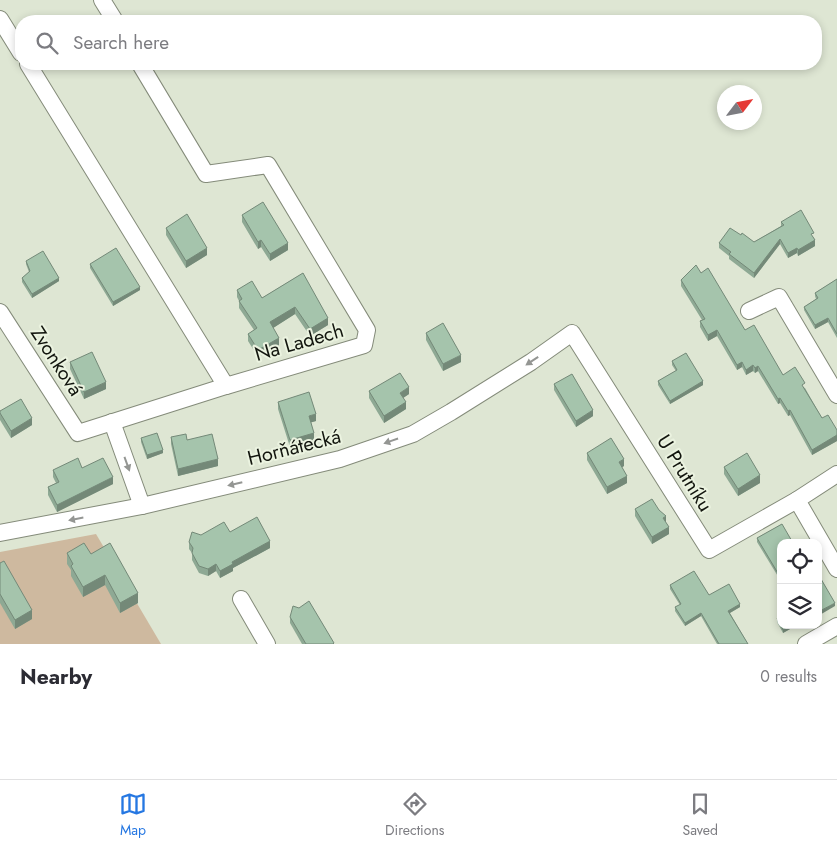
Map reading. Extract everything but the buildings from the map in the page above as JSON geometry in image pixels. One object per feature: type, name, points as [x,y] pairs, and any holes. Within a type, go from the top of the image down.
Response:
[{"type":"street","points":[[102,0],[111,15]]},
{"type":"street","points":[[0,19],[15,43]]},
{"type":"street","points":[[32,70],[226,386],[112,422],[142,506]]},
{"type":"street","name":"Na Ladech","points":[[144,70],[206,174],[268,165],[367,330],[364,345],[226,386]]},
{"type":"street","points":[[749,311],[779,298],[837,395]]},
{"type":"street","name":"Zvonková","points":[[0,312],[78,433],[112,422]]},
{"type":"street","name":"U Prutníku","points":[[572,333],[709,550],[797,500],[837,474]]},
{"type":"street","name":"Horňátecká","points":[[0,533],[142,506],[340,459],[413,434],[531,362],[572,333]]},
{"type":"street","points":[[797,500],[837,569]]},
{"type":"street","points":[[241,599],[267,644]]},
{"type":"street","points":[[806,644],[837,626]]},
{"type":"shaded area","points":[[96,534],[161,644],[0,644],[0,552]]}]
